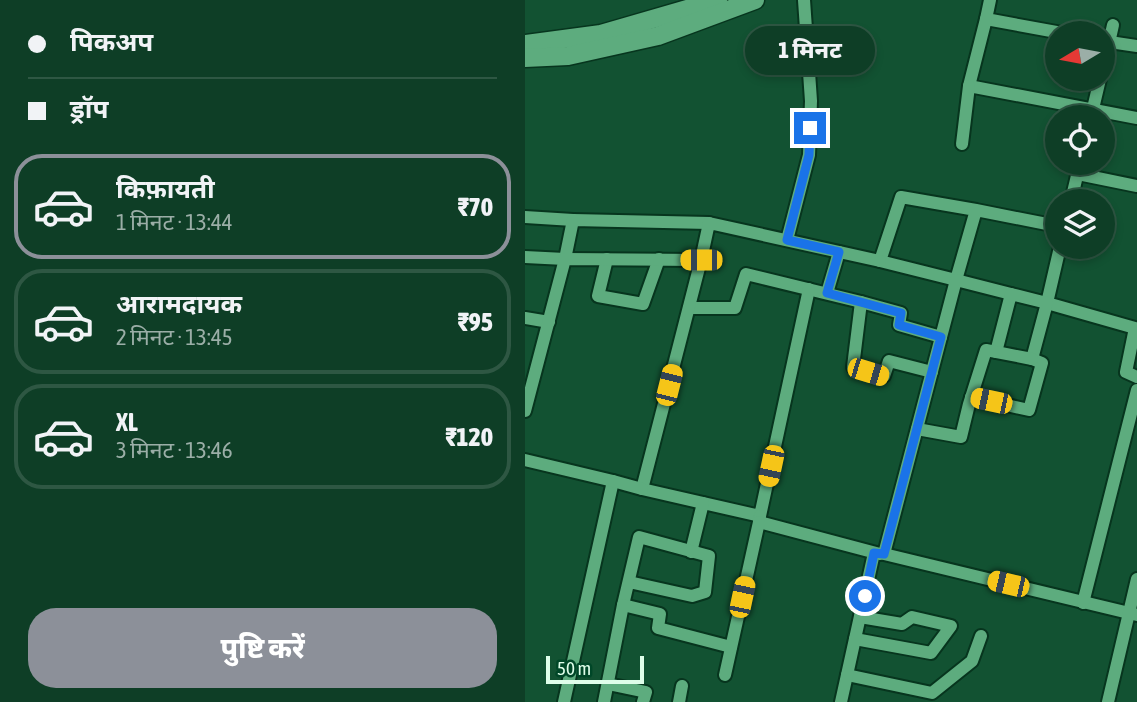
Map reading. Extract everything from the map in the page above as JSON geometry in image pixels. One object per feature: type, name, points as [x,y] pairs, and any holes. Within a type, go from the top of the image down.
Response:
[{"type":"street","points":[[525,44],[601,34],[718,0]]},
{"type":"street","points":[[525,58],[568,56],[658,36],[755,0]]},
{"type":"street","points":[[787,240],[809,155],[811,101],[804,0]]},
{"type":"street","points":[[962,144],[969,86],[990,0]]},
{"type":"street","points":[[986,19],[1045,30]]},
{"type":"street","points":[[1115,42],[1137,46]]},
{"type":"street","points":[[969,86],[1056,105]]},
{"type":"street","points":[[1115,116],[1137,118]]},
{"type":"street","points":[[1102,175],[1137,186]]},
{"type":"street","points":[[880,261],[901,197],[1045,224]]},
{"type":"street","points":[[841,702],[860,617],[917,429],[976,210]]},
{"type":"street","points":[[525,217],[709,223],[880,261],[1047,303],[1136,328],[1126,372],[1137,377]]},
{"type":"street","points":[[525,411],[573,220]]},
{"type":"street","points":[[642,489],[709,223]]},
{"type":"street","points":[[827,293],[839,252]]},
{"type":"street","points":[[525,257],[701,260]]},
{"type":"street","points":[[607,259],[598,296],[643,304],[659,259]]},
{"type":"street","points":[[1033,359],[1057,259]]},
{"type":"street","points":[[689,308],[735,308],[746,274],[901,313],[899,325],[941,337]]},
{"type":"street","points":[[725,675],[809,289]]},
{"type":"street","points":[[996,352],[1011,294]]},
{"type":"street","points":[[861,302],[853,367],[884,376],[890,362],[932,372]]},
{"type":"street","points":[[525,318],[549,321]]},
{"type":"street","points":[[917,429],[961,437],[971,397],[986,351],[1042,363],[1029,410],[971,397]]},
{"type":"street","points":[[1083,603],[1137,390]]},
{"type":"street","points":[[525,460],[703,503],[879,554],[1133,614]]},
{"type":"street","points":[[564,702],[613,481]]},
{"type":"street","points":[[691,552],[703,503]]},
{"type":"street","points":[[604,702],[623,605],[639,537],[709,556],[705,592],[692,596],[629,582]]},
{"type":"street","points":[[1108,702],[1133,614],[1137,579]]},
{"type":"street","points":[[623,605],[660,614],[658,628],[731,647]]},
{"type":"street","points":[[860,617],[902,624]]},
{"type":"street","points":[[855,639],[897,647],[931,653],[951,626],[912,617],[902,624],[897,647]]},
{"type":"street","points":[[847,675],[932,692],[972,661],[981,636]]},
{"type":"street","points":[[608,684],[646,692],[643,702]]},
{"type":"street","points":[[679,702],[682,686]]},
{"type":"route","points":[[810,128],[809,155],[787,240],[839,252],[827,293],[901,313],[899,325],[941,337],[884,554],[874,553],[865,596]]}]
